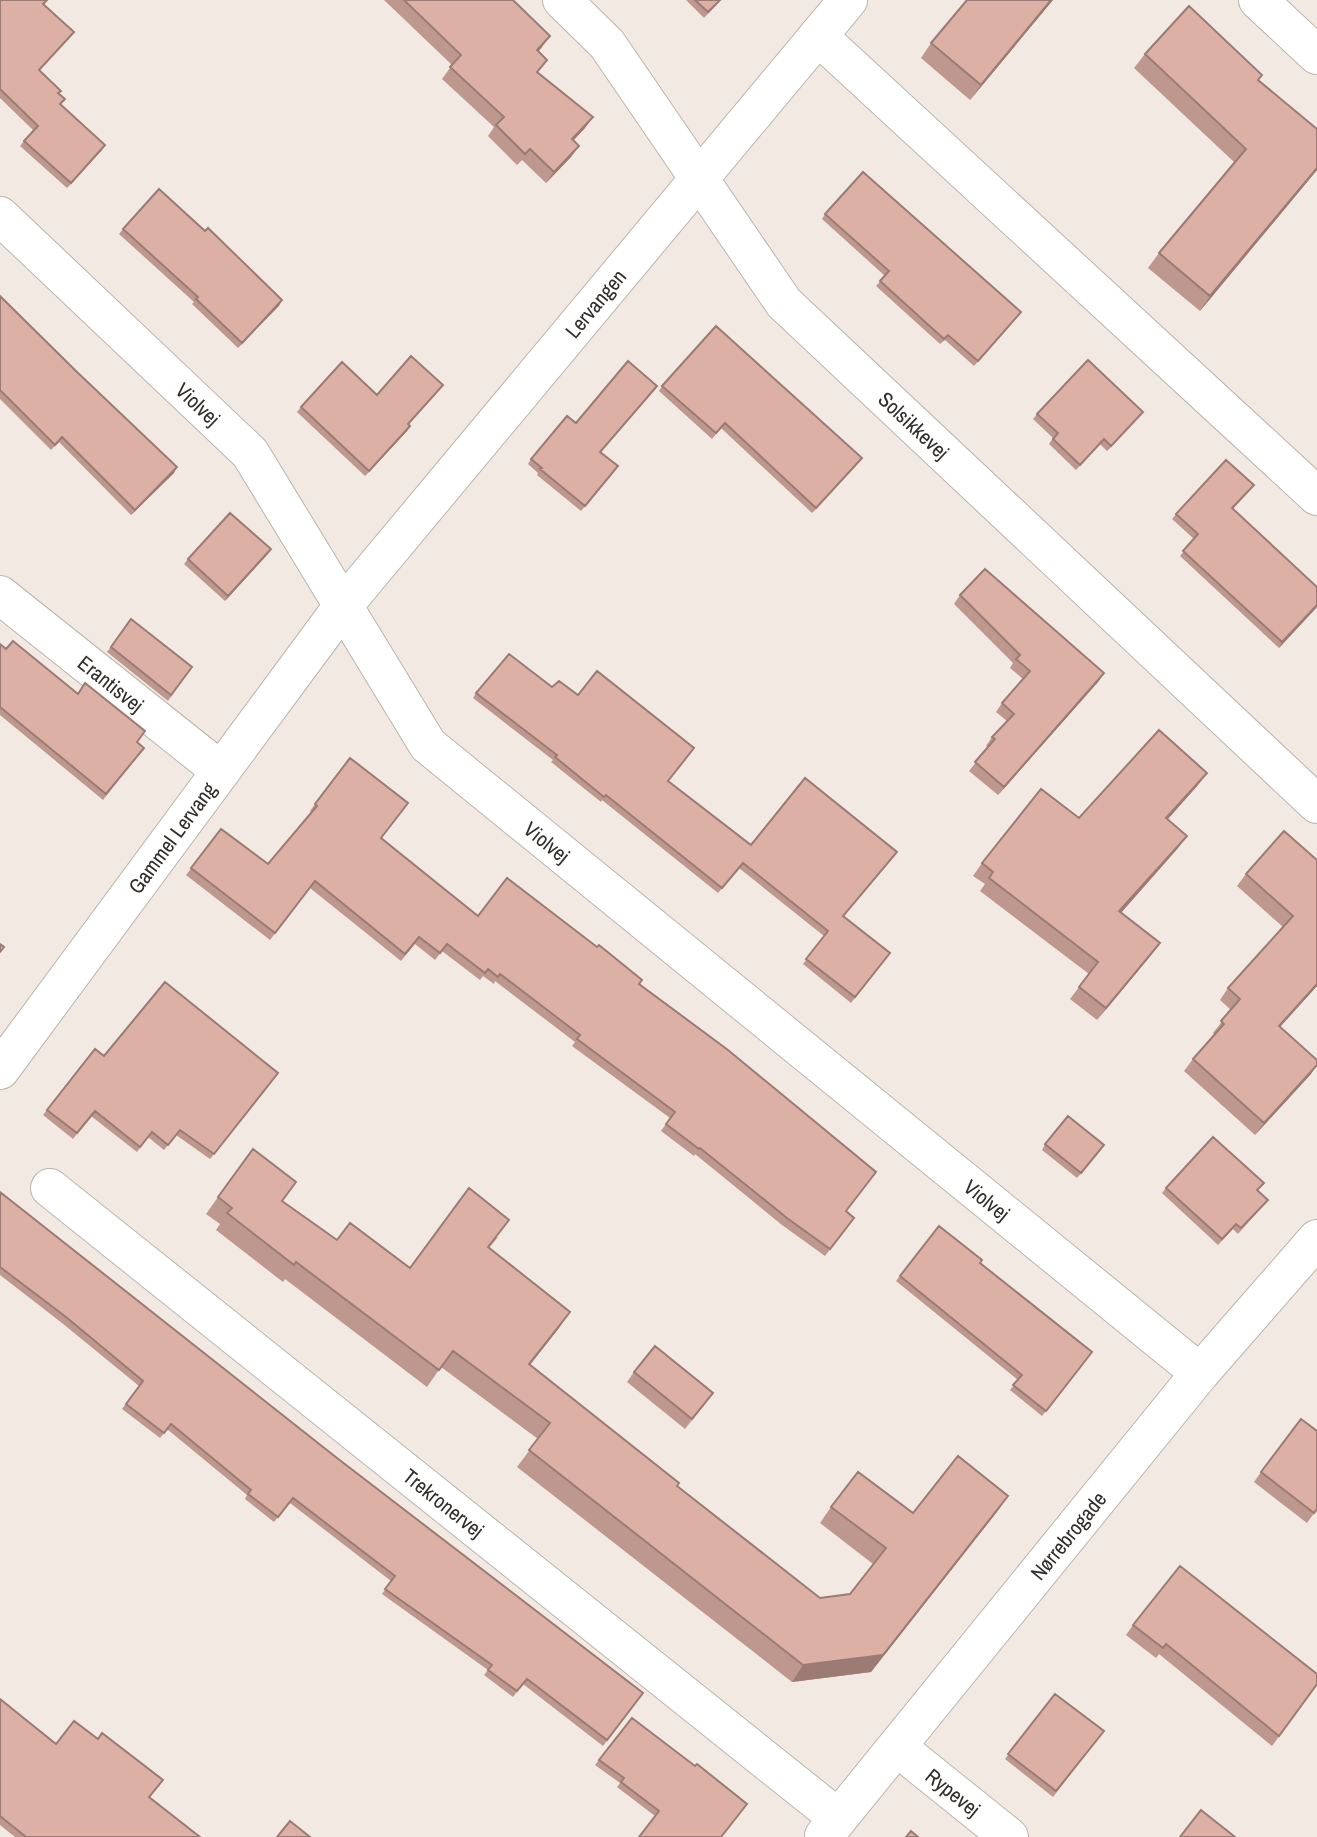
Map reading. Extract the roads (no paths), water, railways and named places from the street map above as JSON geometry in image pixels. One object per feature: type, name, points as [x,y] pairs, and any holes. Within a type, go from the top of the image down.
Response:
[{"type":"street","name":"Solsikkevej","points":[[562,0],[607,44],[784,303],[1317,804]]},
{"type":"street","name":"Lervangen","points":[[344,606],[848,0]]},
{"type":"street","points":[[1258,0],[1317,55]]},
{"type":"street","points":[[818,36],[1317,496]]},
{"type":"street","name":"Violvej","points":[[0,216],[250,453],[428,745],[1200,1373]]},
{"type":"street","name":"Erantisvej","points":[[0,595],[221,771]]},
{"type":"street","name":"Gammel Lervang","points":[[0,1070],[344,606]]},
{"type":"street","name":"Trekronervej","points":[[50,1188],[831,1827]]},
{"type":"street","name":"Nørrebrogade","points":[[831,1827],[1200,1373],[1317,1239]]},
{"type":"street","name":"Rypevej","points":[[897,1747],[1009,1837]]}]
